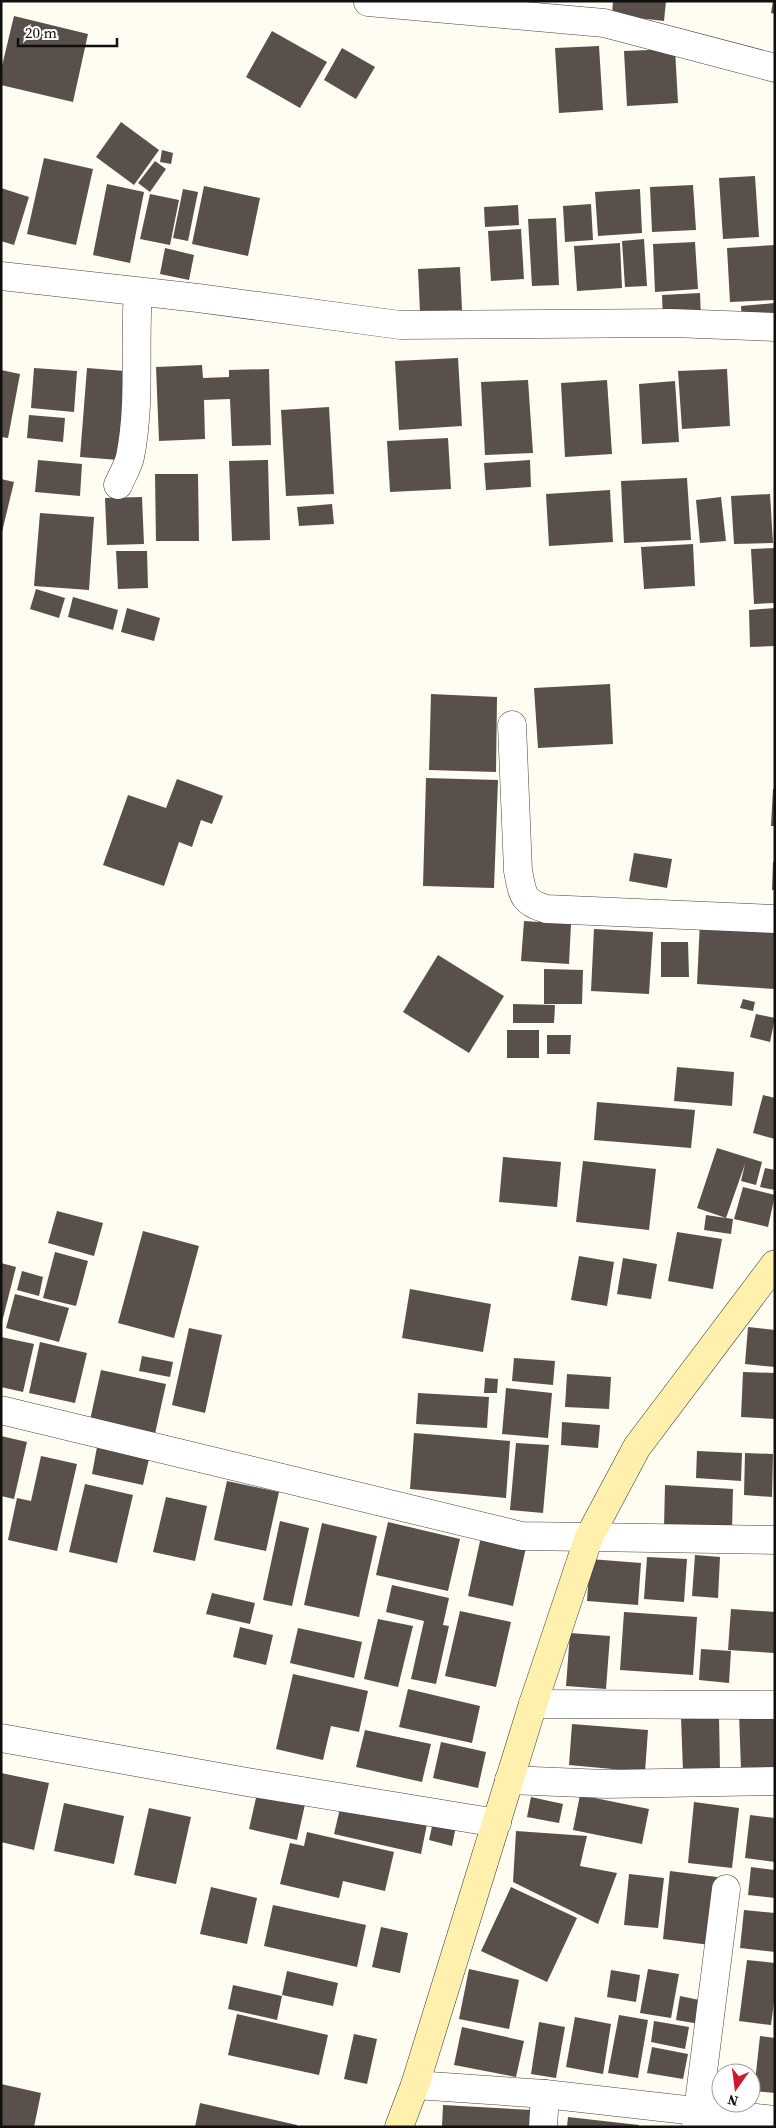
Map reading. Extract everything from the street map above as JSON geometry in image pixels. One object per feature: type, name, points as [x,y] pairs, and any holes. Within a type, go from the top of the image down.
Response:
[{"type":"street","points":[[368,2],[604,23],[775,68]]},
{"type":"street","points":[[1,276],[400,325],[672,323],[775,327]]},
{"type":"street","points":[[118,485],[129,459],[134,425],[135,333],[138,292]]},
{"type":"street","points":[[512,725],[518,871],[522,895],[527,900],[546,908],[775,919]]},
{"type":"street","points":[[399,2127],[415,2085],[533,1704],[589,1537],[637,1447],[775,1264]]},
{"type":"street","points":[[1,1410],[522,1536],[775,1540]]},
{"type":"street","points":[[533,1704],[775,1705]]},
{"type":"street","points":[[1,1738],[257,1784],[497,1823]]},
{"type":"street","points":[[509,1780],[606,1784],[775,1780]]},
{"type":"street","points":[[697,2119],[726,1889]]},
{"type":"street","points":[[415,2085],[545,2094],[697,2119],[775,2120]]},
{"type":"street","points":[[542,2127],[545,2094]]},
{"type":"building","points":[[613,1],[666,1],[664,21],[612,15]]},
{"type":"building","points":[[773,1],[775,1],[775,14],[771,13]]},
{"type":"building","points":[[14,16],[88,34],[73,102],[1,85],[1,70]]},
{"type":"building","points":[[272,31],[327,62],[300,108],[246,77]]},
{"type":"building","points":[[599,46],[603,110],[559,113],[555,48]]},
{"type":"building","points":[[342,48],[375,67],[356,99],[324,80]]},
{"type":"building","points":[[675,49],[678,103],[627,106],[624,51]]},
{"type":"building","points":[[121,122],[159,150],[134,185],[96,157]]},
{"type":"building","points":[[162,150],[173,153],[171,164],[160,162]]},
{"type":"building","points":[[44,158],[93,169],[76,245],[27,234]]},
{"type":"building","points":[[155,161],[166,169],[150,192],[138,183]]},
{"type":"building","points":[[755,176],[759,237],[723,239],[719,178]]},
{"type":"building","points":[[107,184],[144,192],[130,263],[93,255]]},
{"type":"building","points":[[693,185],[696,230],[652,232],[650,187]]},
{"type":"building","points":[[204,186],[260,198],[248,256],[192,244]]},
{"type":"building","points":[[1,188],[29,197],[14,245],[1,241]]},
{"type":"building","points":[[183,189],[198,192],[188,241],[173,238]]},
{"type":"building","points":[[640,189],[642,233],[598,236],[595,192]]},
{"type":"building","points":[[150,194],[179,200],[170,245],[140,239]]},
{"type":"building","points":[[591,204],[593,240],[565,242],[563,206]]},
{"type":"building","points":[[518,205],[519,225],[485,227],[484,207]]},
{"type":"building","points":[[556,218],[559,285],[532,286],[528,219]]},
{"type":"building","points":[[521,229],[524,279],[491,281],[488,231]]},
{"type":"building","points":[[644,239],[647,286],[625,287],[622,241]]},
{"type":"building","points":[[695,242],[698,289],[655,292],[653,244]]},
{"type":"building","points":[[620,243],[622,288],[577,291],[574,246]]},
{"type":"building","points":[[775,245],[775,300],[730,302],[727,248]]},
{"type":"building","points":[[165,248],[194,255],[189,280],[160,274]]},
{"type":"building","points":[[460,267],[462,310],[420,312],[418,269]]},
{"type":"building","points":[[700,293],[701,319],[663,321],[662,295]]},
{"type":"building","points":[[775,303],[775,318],[742,321],[741,306]]},
{"type":"building","points":[[458,358],[462,426],[399,430],[395,361]]},
{"type":"building","points":[[202,365],[203,378],[229,377],[229,370],[269,369],[271,445],[232,446],[230,399],[204,400],[205,439],[159,441],[156,367]]},
{"type":"building","points":[[34,368],[77,371],[74,412],[31,408]]},
{"type":"building","points":[[87,368],[125,371],[119,460],[80,457]]},
{"type":"building","points":[[727,369],[730,426],[682,429],[678,371]]},
{"type":"building","points":[[1,370],[20,374],[8,438],[1,437]]},
{"type":"building","points":[[528,380],[533,453],[485,455],[481,382]]},
{"type":"building","points":[[607,380],[612,454],[565,457],[561,383]]},
{"type":"building","points":[[675,381],[679,442],[642,444],[639,384]]},
{"type":"building","points":[[329,407],[334,494],[286,496],[281,410]]},
{"type":"building","points":[[29,415],[65,418],[63,442],[27,438]]},
{"type":"building","points":[[448,438],[451,489],[390,492],[387,441]]},
{"type":"building","points":[[38,460],[82,464],[80,496],[35,492]]},
{"type":"building","points":[[268,460],[270,540],[232,541],[229,461]]},
{"type":"building","points":[[530,460],[531,487],[486,490],[484,463]]},
{"type":"building","points":[[155,474],[198,474],[199,541],[156,541]]},
{"type":"building","points":[[687,478],[691,540],[624,543],[621,481]]},
{"type":"building","points":[[1,479],[14,482],[2,532],[1,532]]},
{"type":"building","points":[[610,490],[613,542],[549,546],[546,494]]},
{"type":"building","points":[[770,494],[773,543],[734,544],[731,496]]},
{"type":"building","points":[[142,497],[144,544],[107,545],[105,498]]},
{"type":"building","points":[[721,497],[726,541],[700,543],[696,500]]},
{"type":"building","points":[[332,504],[334,524],[299,526],[297,507]]},
{"type":"building","points":[[40,513],[94,517],[89,590],[34,586]]},
{"type":"building","points":[[693,544],[695,586],[644,589],[641,547]]},
{"type":"building","points":[[775,548],[775,603],[754,604],[751,549]]},
{"type":"building","points":[[116,551],[147,551],[148,588],[118,589]]},
{"type":"building","points":[[36,589],[65,598],[59,618],[30,609]]},
{"type":"building","points":[[73,597],[118,610],[113,630],[68,617]]},
{"type":"building","points":[[127,608],[160,618],[154,641],[121,632]]},
{"type":"building","points":[[775,608],[775,646],[750,647],[749,610]]},
{"type":"building","points":[[610,684],[613,744],[538,748],[534,688]]},
{"type":"building","points":[[431,694],[497,697],[496,772],[429,770]]},
{"type":"building","points":[[426,778],[498,780],[494,888],[423,886]]},
{"type":"building","points":[[177,779],[223,796],[212,824],[201,820],[192,847],[179,842],[164,886],[103,865],[128,795],[166,808]]},
{"type":"building","points":[[773,789],[775,789],[775,826],[771,826]]},
{"type":"building","points":[[634,853],[672,859],[667,888],[629,881]]},
{"type":"building","points":[[773,862],[775,862],[775,890],[772,890]]},
{"type":"building","points":[[524,921],[571,924],[569,964],[521,961]]},
{"type":"building","points":[[700,921],[775,925],[775,989],[697,984]]},
{"type":"building","points":[[594,929],[653,932],[649,994],[591,991]]},
{"type":"building","points":[[661,942],[688,942],[689,977],[661,977]]},
{"type":"building","points":[[438,955],[504,996],[469,1053],[403,1012]]},
{"type":"building","points":[[544,969],[583,970],[582,1004],[544,1004]]},
{"type":"building","points":[[743,999],[755,1002],[753,1011],[740,1008]]},
{"type":"building","points":[[513,1004],[555,1005],[554,1023],[513,1023]]},
{"type":"building","points":[[756,1014],[775,1018],[770,1042],[750,1037]]},
{"type":"building","points":[[507,1030],[539,1030],[539,1058],[507,1058]]},
{"type":"building","points":[[547,1035],[571,1035],[570,1054],[547,1054]]},
{"type":"building","points":[[677,1067],[734,1072],[732,1106],[674,1101]]},
{"type":"building","points":[[763,1095],[775,1098],[775,1139],[753,1133]]},
{"type":"building","points":[[597,1102],[695,1110],[691,1148],[594,1140]]},
{"type":"building","points":[[717,1148],[762,1162],[756,1185],[741,1181],[745,1164],[726,1218],[697,1208]]},
{"type":"building","points":[[503,1157],[561,1162],[557,1207],[499,1202]]},
{"type":"building","points":[[583,1161],[656,1169],[649,1230],[576,1222]]},
{"type":"building","points":[[765,1168],[775,1170],[775,1190],[760,1187]]},
{"type":"building","points":[[743,1187],[775,1195],[768,1227],[734,1219]]},
{"type":"building","points":[[57,1211],[103,1223],[94,1256],[48,1243]]},
{"type":"building","points":[[706,1215],[733,1219],[731,1234],[704,1230]]},
{"type":"building","points":[[143,1231],[199,1246],[174,1338],[118,1323]]},
{"type":"building","points":[[677,1232],[722,1239],[713,1289],[668,1281]]},
{"type":"building","points":[[55,1252],[88,1261],[76,1306],[43,1298]]},
{"type":"building","points":[[579,1256],[614,1262],[607,1306],[571,1300]]},
{"type":"building","points":[[623,1258],[657,1264],[651,1299],[617,1294]]},
{"type":"building","points":[[1,1263],[16,1267],[2,1322],[1,1322]]},
{"type":"building","points":[[22,1271],[43,1277],[39,1296],[17,1290]]},
{"type":"building","points":[[410,1289],[491,1304],[483,1352],[402,1338]]},
{"type":"building","points":[[15,1294],[69,1308],[59,1342],[6,1328]]},
{"type":"building","points":[[748,1327],[775,1330],[775,1367],[745,1364]]},
{"type":"building","points":[[189,1328],[222,1335],[205,1413],[172,1405]]},
{"type":"building","points":[[1,1337],[34,1344],[23,1392],[1,1387]]},
{"type":"building","points":[[40,1342],[87,1353],[75,1403],[29,1393]]},
{"type":"building","points":[[142,1356],[173,1362],[170,1377],[139,1371]]},
{"type":"building","points":[[514,1358],[555,1361],[553,1385],[512,1381]]},
{"type":"building","points":[[101,1370],[166,1384],[155,1434],[90,1420]]},
{"type":"building","points":[[743,1372],[775,1373],[775,1419],[741,1417]]},
{"type":"building","points":[[567,1374],[611,1377],[609,1409],[565,1407]]},
{"type":"building","points":[[485,1378],[498,1379],[497,1393],[484,1393]]},
{"type":"building","points":[[506,1388],[552,1393],[548,1438],[502,1434]]},
{"type":"building","points":[[418,1393],[489,1397],[487,1428],[416,1424]]},
{"type":"building","points":[[562,1422],[600,1425],[598,1448],[561,1445]]},
{"type":"building","points":[[414,1433],[510,1441],[506,1498],[410,1489]]},
{"type":"building","points":[[1,1436],[27,1442],[14,1499],[1,1496]]},
{"type":"building","points":[[516,1443],[549,1445],[543,1513],[510,1510]]},
{"type":"building","points":[[97,1447],[149,1459],[143,1485],[92,1474]]},
{"type":"building","points":[[697,1451],[742,1453],[741,1481],[696,1478]]},
{"type":"building","points":[[745,1453],[773,1454],[772,1497],[744,1495]]},
{"type":"building","points":[[41,1456],[77,1464],[57,1551],[8,1540],[17,1498],[31,1501]]},
{"type":"building","points":[[227,1481],[279,1492],[266,1551],[214,1540]]},
{"type":"building","points":[[85,1484],[133,1495],[117,1563],[69,1552]]},
{"type":"building","points":[[665,1485],[733,1489],[732,1531],[664,1528]]},
{"type":"building","points":[[166,1497],[207,1506],[195,1561],[153,1552]]},
{"type":"building","points":[[280,1521],[309,1528],[292,1606],[263,1600]]},
{"type":"building","points":[[388,1522],[460,1539],[448,1591],[376,1575]]},
{"type":"building","points":[[322,1523],[377,1536],[359,1617],[304,1605]]},
{"type":"building","points":[[482,1532],[527,1543],[513,1606],[468,1596]]},
{"type":"building","points":[[695,1555],[720,1557],[718,1598],[692,1596]]},
{"type":"building","points":[[647,1557],[687,1559],[684,1602],[644,1599]]},
{"type":"building","points":[[590,1559],[641,1563],[638,1605],[587,1601]]},
{"type":"building","points":[[392,1585],[449,1598],[443,1625],[449,1626],[436,1684],[411,1679],[424,1621],[386,1612]]},
{"type":"building","points":[[212,1593],[255,1603],[250,1624],[206,1614]]},
{"type":"building","points":[[731,1609],[775,1612],[774,1653],[728,1650]]},
{"type":"building","points":[[460,1611],[511,1622],[496,1687],[445,1676]]},
{"type":"building","points":[[624,1612],[697,1617],[693,1675],[620,1670]]},
{"type":"building","points":[[378,1619],[413,1626],[398,1687],[364,1679]]},
{"type":"building","points":[[240,1627],[273,1635],[266,1665],[233,1657]]},
{"type":"building","points":[[298,1628],[362,1642],[354,1678],[290,1663]]},
{"type":"building","points":[[570,1633],[610,1636],[606,1689],[566,1686]]},
{"type":"building","points":[[701,1649],[731,1651],[729,1683],[699,1680]]},
{"type":"building","points":[[293,1674],[368,1691],[359,1732],[331,1726],[323,1760],[276,1749]]},
{"type":"building","points":[[408,1689],[480,1706],[472,1743],[399,1727]]},
{"type":"building","points":[[775,1713],[775,1770],[741,1770],[739,1714]]},
{"type":"building","points":[[719,1716],[720,1771],[683,1772],[681,1717]]},
{"type":"building","points":[[572,1724],[648,1730],[645,1772],[569,1765]]},
{"type":"building","points":[[365,1730],[431,1744],[422,1782],[356,1767]]},
{"type":"building","points":[[441,1742],[486,1752],[478,1788],[433,1778]]},
{"type":"building","points":[[1,1773],[49,1783],[34,1850],[1,1842]]},
{"type":"building","points":[[258,1789],[306,1800],[297,1840],[249,1829]]},
{"type":"building","points":[[580,1795],[649,1809],[642,1844],[573,1830]]},
{"type":"building","points":[[531,1797],[563,1804],[559,1823],[527,1817]]},
{"type":"building","points":[[342,1800],[428,1819],[421,1854],[334,1834]]},
{"type":"building","points":[[694,1802],[739,1808],[732,1868],[688,1863]]},
{"type":"building","points":[[64,1803],[124,1816],[114,1864],[54,1851]]},
{"type":"building","points":[[149,1808],[191,1817],[176,1884],[134,1875]]},
{"type":"building","points":[[750,1815],[775,1818],[775,1862],[745,1858]]},
{"type":"building","points":[[433,1822],[456,1826],[452,1846],[429,1840]]},
{"type":"building","points":[[516,1831],[587,1836],[580,1866],[617,1873],[598,1924],[513,1882]]},
{"type":"building","points":[[307,1832],[394,1852],[385,1891],[343,1881],[339,1898],[280,1884],[290,1843],[304,1846]]},
{"type":"building","points":[[751,1867],[775,1870],[775,1898],[748,1895]]},
{"type":"building","points":[[670,1871],[717,1877],[710,1945],[663,1939]]},
{"type":"building","points":[[629,1874],[664,1878],[658,1928],[624,1925]]},
{"type":"building","points":[[211,1887],[257,1898],[247,1944],[200,1934]]},
{"type":"building","points":[[511,1887],[577,1918],[547,1982],[481,1951]]},
{"type":"building","points":[[273,1905],[366,1925],[357,1967],[264,1946]]},
{"type":"building","points":[[744,1910],[775,1913],[775,1952],[740,1948]]},
{"type":"building","points":[[381,1927],[408,1933],[400,1973],[372,1967]]},
{"type":"building","points":[[747,1960],[775,1963],[775,1994],[771,2025],[739,2021]]},
{"type":"building","points":[[469,1969],[519,1980],[509,2029],[459,2019]]},
{"type":"building","points":[[648,1969],[679,1974],[671,2018],[640,2013]]},
{"type":"building","points":[[611,1970],[640,1975],[636,2002],[607,1997]]},
{"type":"building","points":[[287,1971],[338,1983],[333,2006],[282,1995]]},
{"type":"building","points":[[233,1985],[282,1996],[277,2020],[228,2009]]},
{"type":"building","points":[[680,1996],[704,2001],[700,2024],[676,2020]]},
{"type":"building","points":[[237,2014],[328,2035],[319,2075],[228,2055]]},
{"type":"building","points":[[619,2015],[648,2020],[638,2078],[608,2073]]},
{"type":"building","points":[[575,2017],[611,2024],[603,2074],[566,2067]]},
{"type":"building","points":[[654,2021],[689,2027],[685,2049],[651,2042]]},
{"type":"building","points":[[539,2022],[565,2027],[556,2078],[531,2074]]},
{"type":"building","points":[[462,2027],[524,2041],[516,2077],[454,2065]]},
{"type":"building","points":[[354,2034],[377,2039],[367,2084],[344,2079]]},
{"type":"building","points":[[760,2036],[775,2038],[775,2093],[761,2092],[761,2063],[757,2063]]},
{"type":"building","points":[[652,2047],[688,2054],[683,2079],[647,2073]]},
{"type":"building","points":[[1,2084],[41,2093],[34,2127],[1,2127]]},
{"type":"building","points":[[200,2103],[297,2125],[297,2127],[195,2127]]},
{"type":"building","points":[[443,2105],[532,2110],[530,2127],[442,2127]]},
{"type":"building","points":[[568,2117],[639,2125],[639,2127],[567,2127]]}]
